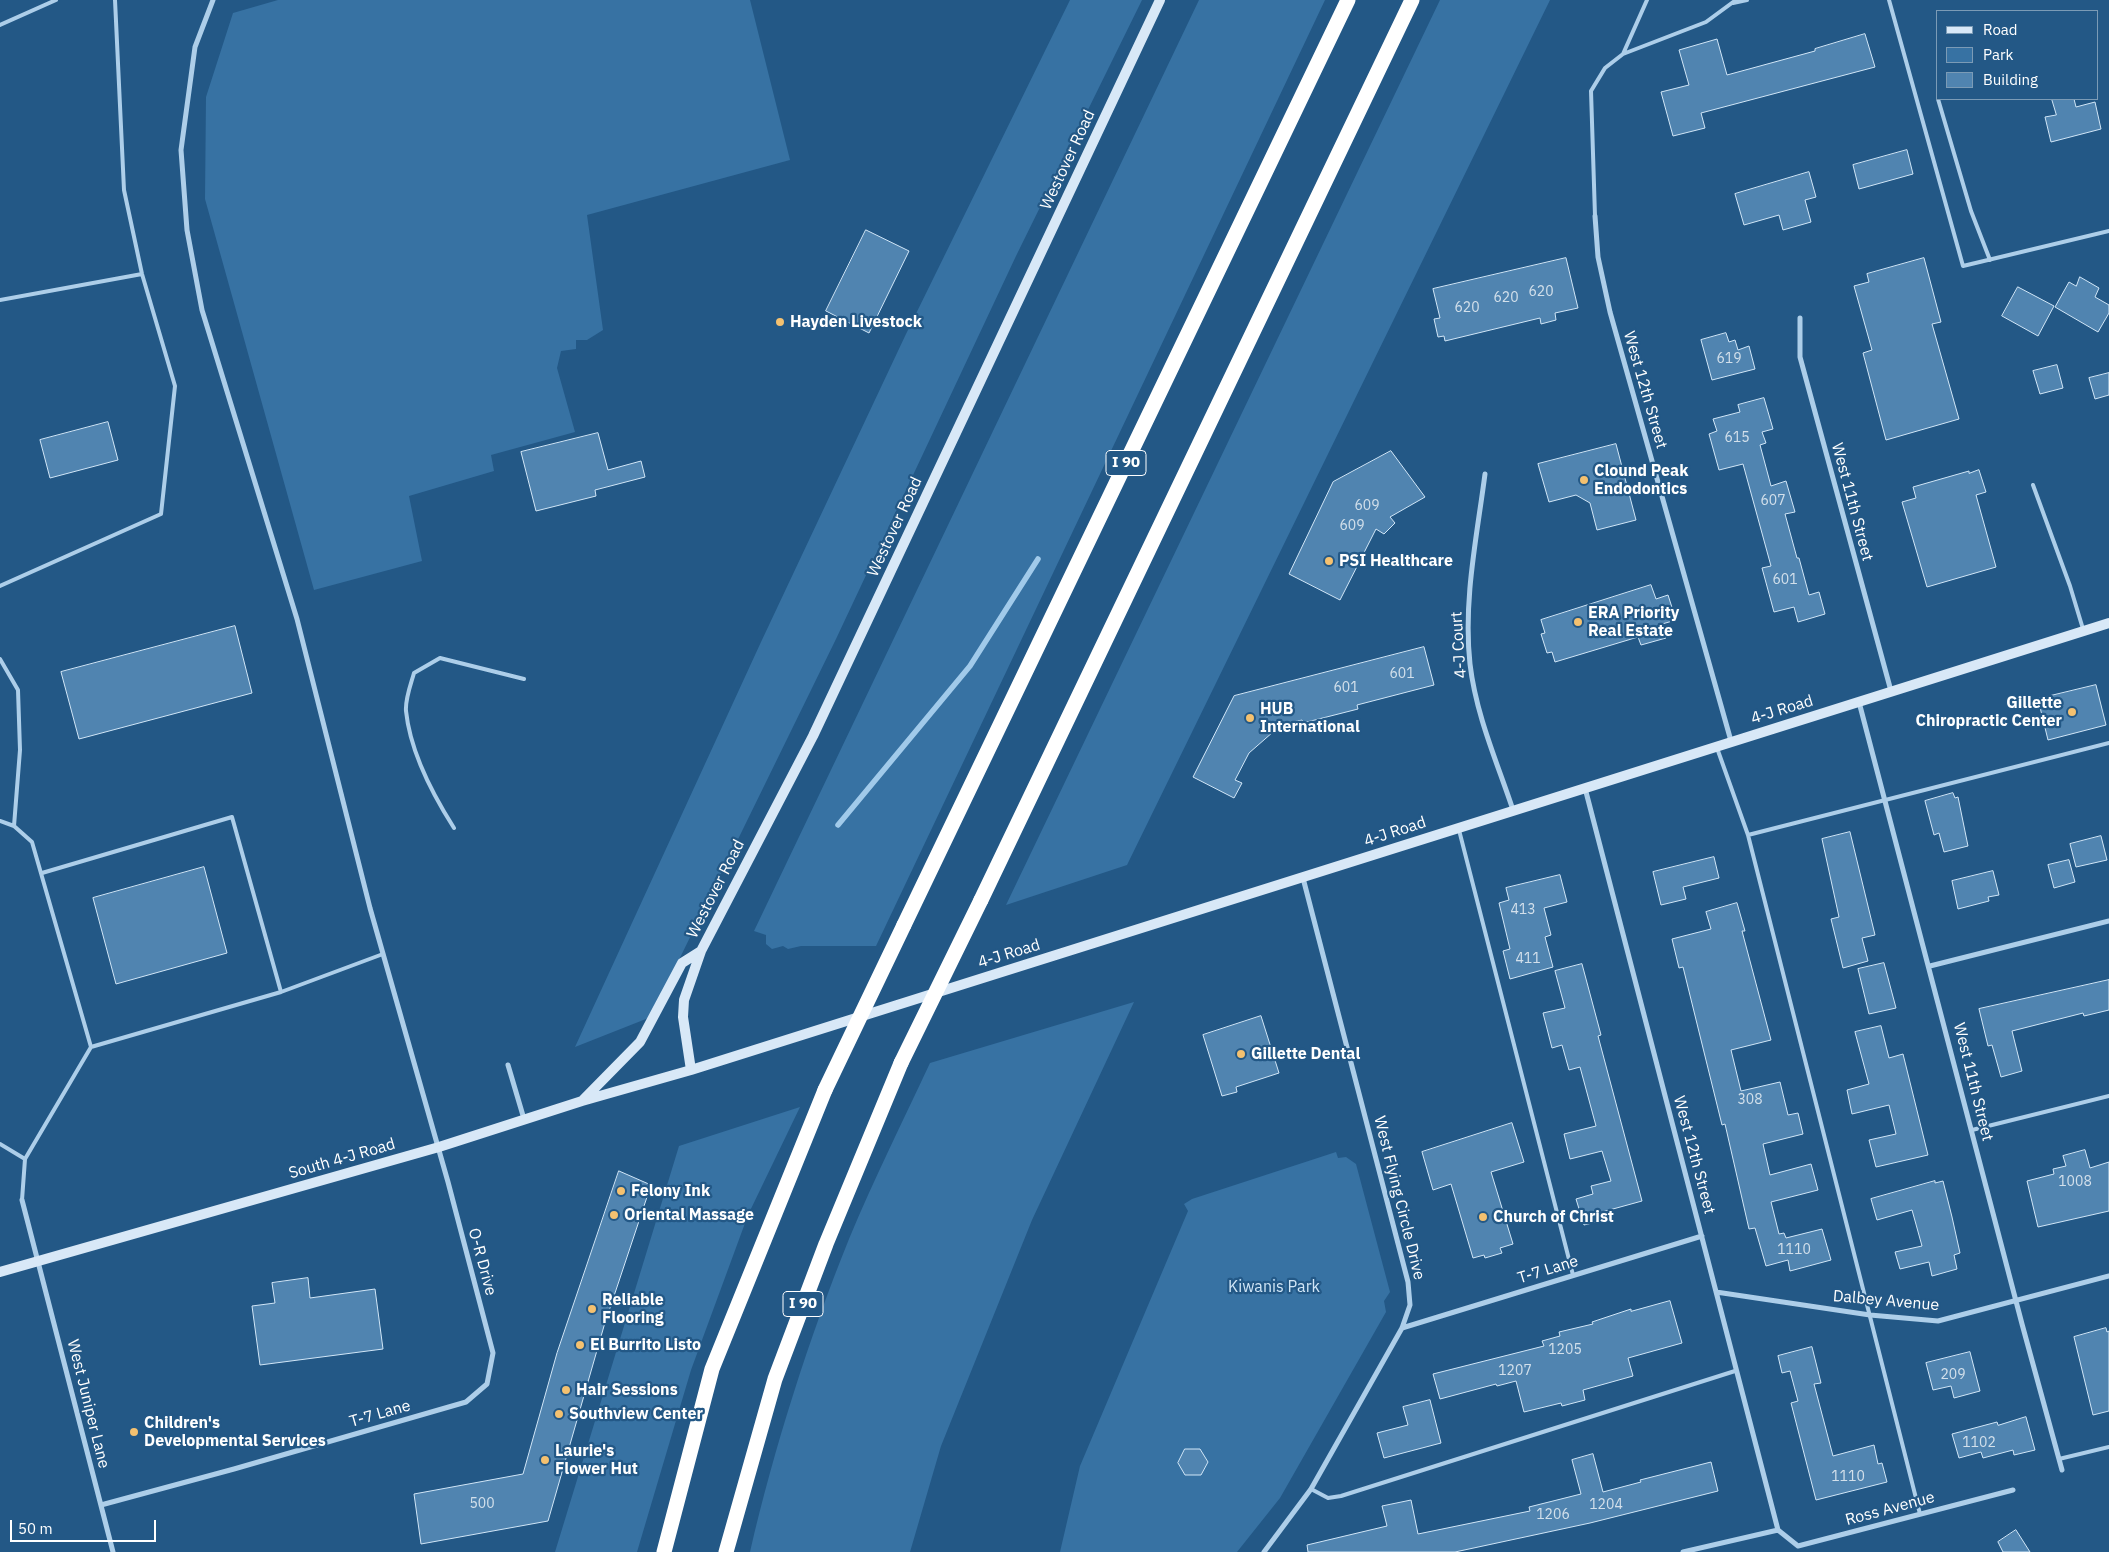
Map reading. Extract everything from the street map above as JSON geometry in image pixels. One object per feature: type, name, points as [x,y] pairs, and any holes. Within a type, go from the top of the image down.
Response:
[{"type":"highway","name":"I 90","points":[[664,1552],[712,1369],[825,1090],[1348,0]]},
{"type":"highway","name":"I 90","points":[[726,1552],[775,1379],[826,1244],[901,1063],[1412,0]]},
{"type":"main road","name":"Westover Road","points":[[691,1070],[683,1017],[684,1000],[701,951],[813,736],[1160,0]]},
{"type":"main road","name":"4-J Road","points":[[691,1070],[2109,623]]},
{"type":"main road","points":[[582,1101],[640,1042],[682,963],[701,951]]},
{"type":"main road","name":"South 4-J Road","points":[[0,1272],[439,1147],[582,1101],[691,1070]]},
{"type":"street","name":"O-R Drive","points":[[213,0],[195,47],[181,150],[186,230],[202,310],[296,619],[383,954],[439,1147],[494,1353],[487,1384]]},
{"type":"street","name":"West 12th Street","points":[[1595,216],[1598,257],[1610,312],[1731,741]]},
{"type":"street","name":"West 11th Street","points":[[1800,318],[1800,357],[1891,691]]},
{"type":"street","name":"4-J Court","points":[[1485,474],[1468,612],[1470,664],[1480,714],[1513,810]]},
{"type":"street","name":"West 11th Street","points":[[1859,701],[2062,1470]]},
{"type":"street","name":"West 12th Street","points":[[1585,788],[1702,1236],[1735,1371],[1778,1530]]},
{"type":"street","name":"West Flying Circle Drive","points":[[1264,1552],[1311,1489],[1402,1328],[1410,1304],[1408,1282],[1303,878]]},
{"type":"street","points":[[1930,966],[2109,922]]},
{"type":"street","points":[[508,1065],[524,1119]]},
{"type":"street","name":"West Juniper Lane","points":[[22,1200],[113,1552]]},
{"type":"street","name":"T-7 Lane","points":[[1402,1328],[1702,1236]]},
{"type":"street","name":"Dalbey Avenue","points":[[1716,1292],[1870,1315],[1938,1321],[2109,1276]]},
{"type":"street","name":"T-7 Lane","points":[[100,1505],[234,1469],[466,1402],[487,1384]]},
{"type":"street","name":"Ross Avenue","points":[[1778,1530],[1798,1546],[2013,1490]]},
{"type":"street","points":[[1683,1552],[1778,1530]]},
{"type":"lane","points":[[0,25],[56,0]]},
{"type":"lane","points":[[0,586],[161,514],[175,386],[142,274],[124,190],[115,0]]},
{"type":"lane","points":[[1623,54],[1647,0]]},
{"type":"lane","points":[[1595,216],[1591,91],[1605,68],[1623,54],[1706,22],[1734,2],[1747,0]]},
{"type":"lane","points":[[1889,0],[1963,266],[2109,231]]},
{"type":"lane","points":[[1939,100],[1971,211],[1990,260]]},
{"type":"lane","points":[[0,300],[142,274]]},
{"type":"lane","points":[[2033,485],[2070,586],[2084,631]]},
{"type":"lane","points":[[454,828],[441,808],[421,767],[406,709],[414,673],[440,658],[524,679]]},
{"type":"lane","points":[[0,659],[18,690],[20,750],[14,826]]},
{"type":"lane","points":[[1748,835],[1886,802],[2109,743]]},
{"type":"lane","points":[[1717,746],[1748,835],[1920,1514]]},
{"type":"lane","points":[[42,873],[232,817],[281,992]]},
{"type":"lane","points":[[0,821],[14,826],[32,842],[91,1047]]},
{"type":"lane","points":[[1458,828],[1573,1275]]},
{"type":"lane","points":[[22,1200],[25,1159],[91,1047],[281,992],[383,954]]},
{"type":"lane","points":[[1972,1130],[2109,1096]]},
{"type":"lane","points":[[0,1144],[25,1159]]},
{"type":"lane","points":[[1311,1489],[1328,1498],[1341,1496],[1735,1371]]},
{"type":"lane","points":[[2059,1459],[2109,1447]]},
{"type":"green space","points":[[278,0],[750,0],[790,160],[587,215],[603,330],[587,340],[576,340],[576,349],[561,351],[557,368],[575,432],[491,455],[494,471],[409,496],[422,561],[314,590],[205,199],[206,97],[233,13]]},
{"type":"green space","points":[[1070,0],[1142,0],[1016,256],[836,639],[651,1017],[575,1047],[761,642],[906,334]]},
{"type":"green space","points":[[1199,0],[1325,0],[876,946],[801,946],[788,949],[783,946],[772,949],[766,944],[766,935],[754,931]]},
{"type":"green space","points":[[1440,0],[1550,0],[1127,865],[1006,905]]},
{"type":"green space","points":[[1134,1002],[1032,1220],[941,1446],[910,1552],[750,1552],[781,1433],[820,1315],[849,1239],[878,1172],[930,1063]]},
{"type":"green space","points":[[800,1107],[748,1215],[691,1370],[637,1552],[555,1552],[679,1146]]},
{"type":"green space","name":"Kiwanis Park","points":[[1336,1152],[1338,1158],[1346,1157],[1356,1164],[1390,1292],[1384,1301],[1386,1312],[1280,1498],[1237,1552],[1060,1552],[1080,1466],[1188,1211],[1184,1204],[1192,1199]]},
{"type":"building","points":[[1865,34],[1875,67],[1701,113],[1705,128],[1673,136],[1661,92],[1689,85],[1679,50],[1717,39],[1727,75],[1815,51],[1815,49]]},
{"type":"building","points":[[2052,100],[2074,100],[2076,107],[2095,102],[2101,129],[2051,142],[2045,117],[2056,115]]},
{"type":"building","points":[[1907,150],[1913,174],[1859,189],[1853,165]]},
{"type":"building","points":[[1809,172],[1816,197],[1805,200],[1811,222],[1783,230],[1779,215],[1744,225],[1735,194]]},
{"type":"building","points":[[866,230],[909,251],[869,333],[826,311]]},
{"type":"building","points":[[1566,258],[1578,308],[1555,313],[1556,320],[1541,324],[1540,318],[1445,341],[1444,336],[1438,337],[1434,319],[1440,318],[1433,289]]},
{"type":"building","points":[[1924,258],[1941,322],[1932,324],[1959,419],[1886,440],[1863,353],[1872,350],[1854,286],[1869,282],[1867,274]]},
{"type":"building","points":[[2080,277],[2099,288],[2095,297],[2109,305],[2109,313],[2098,332],[2055,307],[2069,282],[2076,286]]},
{"type":"building","points":[[2018,287],[2054,306],[2038,336],[2002,316]]},
{"type":"building","points":[[1726,333],[1729,342],[1735,340],[1738,350],[1749,346],[1755,369],[1712,380],[1701,340]]},
{"type":"building","points":[[2057,365],[2063,388],[2040,394],[2033,371]]},
{"type":"building","points":[[2109,373],[2109,395],[2095,399],[2089,378]]},
{"type":"building","points":[[1764,398],[1773,429],[1762,432],[1766,443],[1760,445],[1771,486],[1786,481],[1795,512],[1785,514],[1797,558],[1799,558],[1809,595],[1819,592],[1825,614],[1798,622],[1794,607],[1774,612],[1762,568],[1771,566],[1743,464],[1719,470],[1709,434],[1717,431],[1713,419],[1740,412],[1738,405]]},
{"type":"building","points":[[108,422],[118,460],[50,478],[40,440]]},
{"type":"building","points":[[598,433],[608,470],[641,461],[645,477],[595,490],[596,496],[536,511],[521,452]]},
{"type":"building","name":"Clound Peak Endodontics","points":[[1616,444],[1636,520],[1597,530],[1590,503],[1576,495],[1549,502],[1538,464]]},
{"type":"building","points":[[1391,451],[1425,497],[1390,517],[1395,523],[1384,534],[1376,529],[1340,600],[1289,574],[1333,482]]},
{"type":"building","points":[[1979,470],[1986,492],[1976,495],[1996,567],[1927,587],[1902,502],[1916,498],[1913,487],[1969,471],[1969,473]]},
{"type":"building","name":"ERA Priority Real Estate","points":[[1651,585],[1656,599],[1668,595],[1676,620],[1662,624],[1666,638],[1641,645],[1638,637],[1555,662],[1552,652],[1547,653],[1541,634],[1545,633],[1541,620]]},
{"type":"building","points":[[235,626],[252,693],[79,739],[61,672]]},
{"type":"building","points":[[1424,647],[1434,685],[1357,705],[1358,709],[1303,723],[1302,720],[1281,725],[1249,753],[1235,780],[1242,783],[1234,798],[1193,777],[1234,696]]},
{"type":"building","name":"Gillette Chiropractic Center","points":[[2096,685],[2106,725],[2048,740],[2038,699]]},
{"type":"building","points":[[1953,793],[1955,798],[1958,797],[1968,846],[1944,852],[1939,833],[1934,835],[1925,801]]},
{"type":"building","points":[[1850,832],[1875,935],[1862,938],[1868,961],[1843,968],[1831,919],[1839,917],[1822,839]]},
{"type":"building","points":[[2101,836],[2107,860],[2076,867],[2070,844]]},
{"type":"building","points":[[1714,857],[1719,878],[1683,887],[1686,899],[1661,905],[1653,872]]},
{"type":"building","points":[[2069,860],[2075,882],[2054,888],[2048,865]]},
{"type":"building","points":[[204,867],[227,953],[116,984],[93,898]]},
{"type":"building","points":[[1993,871],[1999,895],[1988,897],[1989,901],[1958,909],[1952,881]]},
{"type":"building","points":[[1560,875],[1567,902],[1544,908],[1551,935],[1545,937],[1553,967],[1510,979],[1503,951],[1510,949],[1499,903],[1509,900],[1506,888]]},
{"type":"building","points":[[1737,903],[1745,931],[1742,931],[1771,1040],[1731,1050],[1741,1091],[1780,1082],[1788,1115],[1798,1113],[1803,1134],[1763,1144],[1770,1175],[1811,1164],[1818,1190],[1771,1202],[1779,1234],[1784,1233],[1786,1238],[1822,1229],[1831,1260],[1790,1271],[1788,1260],[1766,1266],[1755,1228],[1749,1229],[1725,1124],[1722,1125],[1683,967],[1679,968],[1672,939],[1711,929],[1706,912]]},
{"type":"building","points":[[1884,963],[1896,1008],[1869,1014],[1858,969]]},
{"type":"building","points":[[1582,964],[1601,1035],[1598,1036],[1642,1201],[1602,1212],[1604,1220],[1584,1225],[1576,1199],[1593,1194],[1591,1186],[1611,1181],[1602,1151],[1570,1159],[1564,1134],[1596,1126],[1580,1067],[1569,1070],[1562,1045],[1552,1048],[1543,1013],[1565,1008],[1555,971]]},
{"type":"building","points":[[2109,980],[2109,1010],[2084,1016],[2083,1013],[2012,1031],[2022,1071],[2001,1077],[1992,1045],[1988,1046],[1979,1009]]},
{"type":"building","name":"Gillette Dental","points":[[1261,1016],[1279,1073],[1236,1087],[1237,1092],[1222,1096],[1203,1035]]},
{"type":"building","points":[[1881,1026],[1889,1058],[1903,1054],[1928,1155],[1876,1167],[1869,1140],[1896,1134],[1889,1105],[1852,1114],[1847,1090],[1869,1084],[1855,1032]]},
{"type":"building","name":"Church of Christ","points":[[1512,1123],[1524,1162],[1491,1172],[1513,1244],[1500,1248],[1502,1253],[1485,1258],[1484,1255],[1473,1258],[1451,1184],[1433,1190],[1422,1152]]},
{"type":"building","points":[[2085,1150],[2090,1168],[2109,1162],[2109,1211],[2038,1227],[2027,1181],[2054,1174],[2053,1169],[2066,1166],[2063,1156]]},
{"type":"building","name":"Southview Center","points":[[619,1171],[651,1185],[604,1326],[548,1521],[421,1544],[414,1494],[523,1474],[557,1353]]},
{"type":"building","points":[[1935,1181],[1935,1183],[1943,1181],[1960,1253],[1954,1255],[1957,1269],[1932,1276],[1929,1262],[1900,1269],[1895,1252],[1922,1246],[1912,1210],[1877,1220],[1871,1199]]},
{"type":"building","points":[[308,1278],[310,1298],[375,1289],[383,1349],[260,1365],[252,1306],[275,1303],[272,1283]]},
{"type":"building","points":[[1670,1301],[1682,1343],[1628,1358],[1633,1376],[1583,1390],[1585,1400],[1562,1406],[1561,1403],[1524,1412],[1516,1381],[1497,1386],[1496,1384],[1440,1399],[1433,1374],[1544,1346],[1542,1341],[1560,1336],[1559,1332],[1593,1324],[1592,1322],[1631,1309],[1631,1311]]},
{"type":"building","points":[[2106,1328],[2107,1332],[2109,1331],[2109,1411],[2093,1415],[2074,1337]]},
{"type":"building","points":[[1812,1347],[1821,1383],[1814,1384],[1833,1456],[1874,1445],[1878,1464],[1882,1463],[1887,1482],[1816,1500],[1791,1403],[1798,1401],[1790,1371],[1782,1373],[1778,1356]]},
{"type":"building","points":[[1970,1352],[1980,1391],[1954,1398],[1951,1386],[1933,1390],[1926,1363]]},
{"type":"building","points":[[1430,1400],[1441,1443],[1384,1458],[1377,1433],[1408,1425],[1403,1407]]},
{"type":"building","points":[[2026,1417],[2035,1450],[2014,1455],[2013,1450],[1983,1458],[1981,1452],[1959,1458],[1952,1434],[1997,1422],[1998,1425]]},
{"type":"building","points":[[1185,1449],[1200,1449],[1208,1462],[1201,1475],[1185,1475],[1178,1463]]},
{"type":"building","points":[[1593,1454],[1603,1492],[1641,1482],[1640,1480],[1711,1462],[1718,1491],[1590,1523],[1455,1552],[1308,1552],[1307,1545],[1387,1526],[1382,1506],[1411,1500],[1418,1534],[1530,1511],[1529,1507],[1581,1494],[1572,1460]]},
{"type":"building","points":[[2016,1530],[2030,1552],[2003,1552],[1998,1542]]},
{"type":"waterway","points":[[838,825],[970,666],[1038,559]]},
{"type":"place","name":"Hayden Livestock","points":[[780,322]]},
{"type":"place","name":"Clound Peak Endodontics","points":[[1584,480]]},
{"type":"place","name":"PSI Healthcare","points":[[1329,561]]},
{"type":"place","name":"ERA Priority Real Estate","points":[[1578,622]]},
{"type":"place","name":"Gillette Chiropractic Center","points":[[2072,712]]},
{"type":"place","name":"HUB International","points":[[1250,718]]},
{"type":"place","name":"Gillette Dental","points":[[1241,1054]]},
{"type":"place","name":"Felony Ink","points":[[621,1191]]},
{"type":"place","name":"Oriental Massage","points":[[614,1215]]},
{"type":"place","name":"Church of Christ","points":[[1483,1217]]},
{"type":"place","name":"Reliable Flooring","points":[[592,1309]]},
{"type":"place","name":"El Burrito Listo","points":[[580,1345]]},
{"type":"place","name":"Hair Sessions","points":[[566,1390]]},
{"type":"place","name":"Southview Center","points":[[559,1414]]},
{"type":"place","name":"Children's Developmental Services","points":[[134,1432]]},
{"type":"place","name":"Laurie's Flower Hut","points":[[545,1460]]}]
